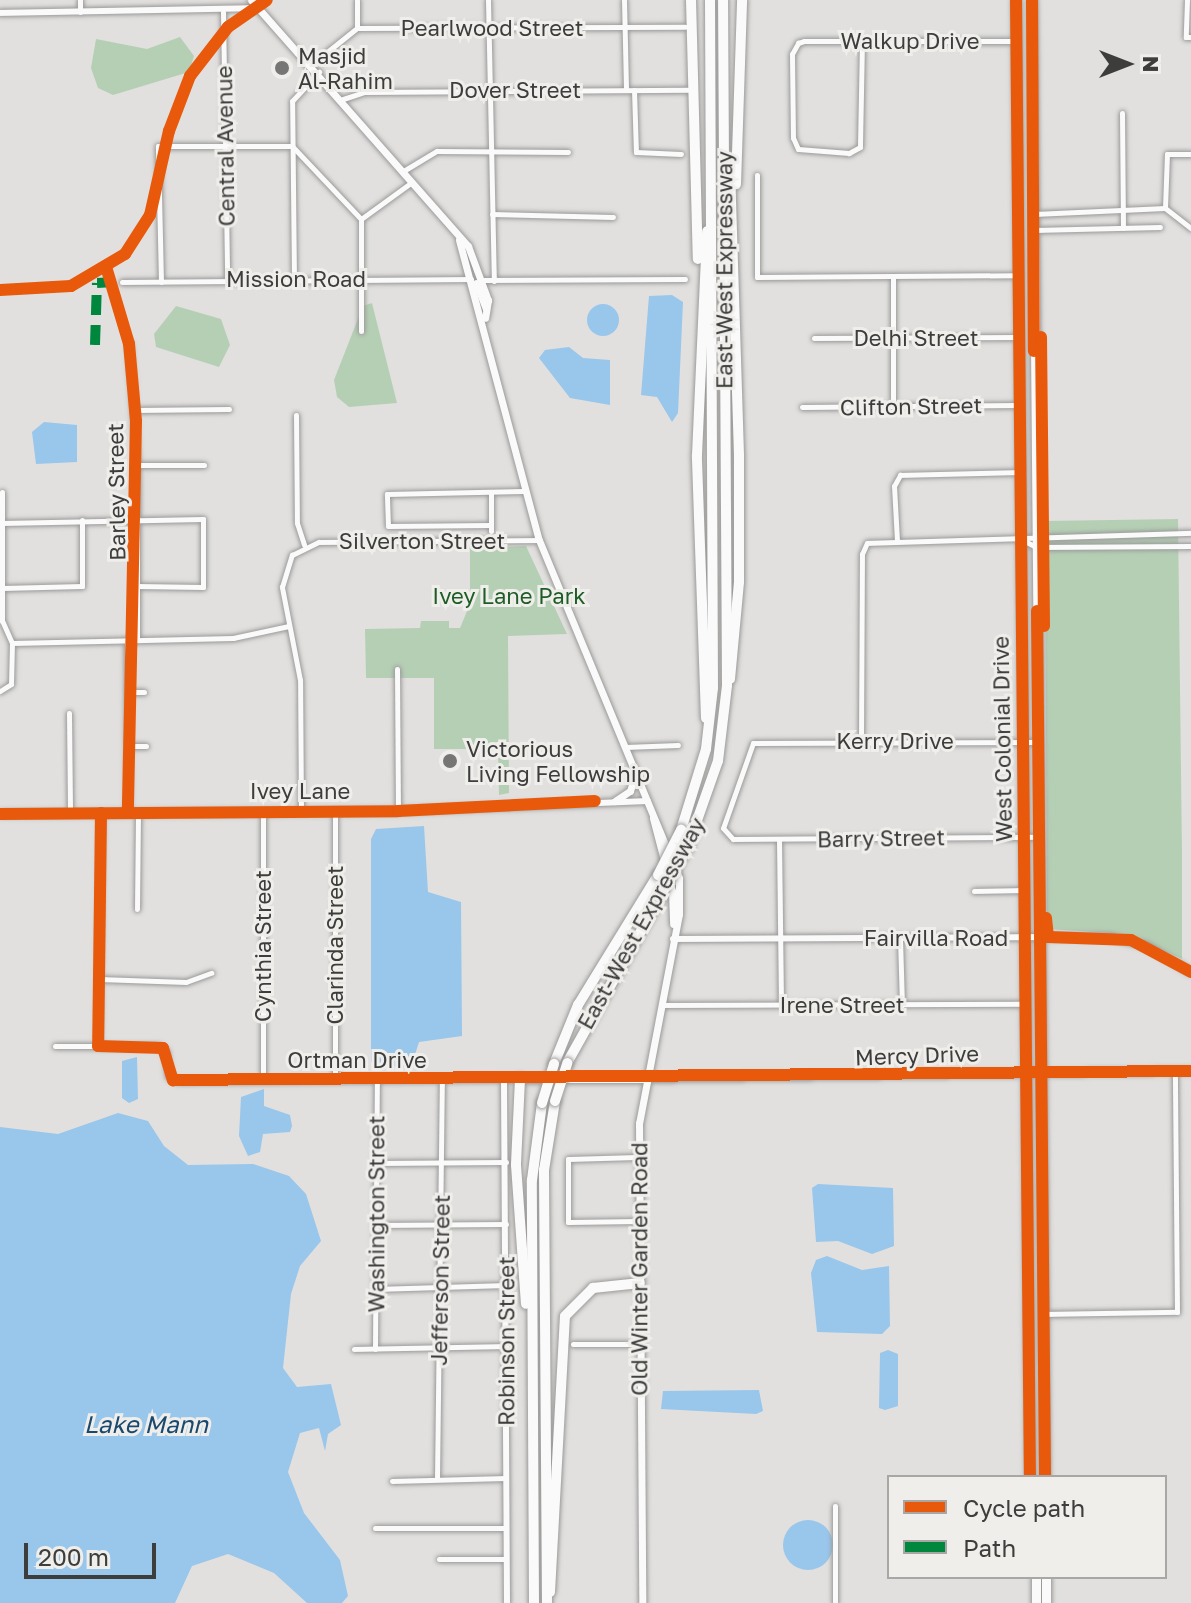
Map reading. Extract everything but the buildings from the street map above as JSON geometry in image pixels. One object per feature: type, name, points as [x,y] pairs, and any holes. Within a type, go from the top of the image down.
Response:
[{"type":"highway","points":[[691,0],[701,297],[697,455],[708,733]]},
{"type":"highway","name":"East-West Expressway","points":[[534,1603],[532,1180],[542,1103],[578,1005],[658,875],[681,830],[708,733],[710,0]]},
{"type":"highway","name":"East-West Expressway","points":[[547,1602],[544,1170],[555,1101],[567,1063],[688,846],[718,761],[727,685],[723,0]]},
{"type":"highway","points":[[727,685],[739,582],[732,198],[742,0]]},
{"type":"highway","name":"West Colonial Drive","points":[[1016,0],[1030,1475]]},
{"type":"highway","name":"West Colonial Drive","points":[[1032,0],[1045,1475]]},
{"type":"highway","points":[[1017,111],[1025,150],[1033,153]]},
{"type":"highway","points":[[724,128],[732,198]]},
{"type":"highway","points":[[1017,158],[1027,160],[1033,193]]},
{"type":"highway","points":[[701,297],[710,222]]},
{"type":"highway","points":[[1018,275],[1028,278],[1034,313]]},
{"type":"highway","points":[[1019,367],[1026,391],[1034,395]]},
{"type":"highway","points":[[1019,405],[1030,409],[1035,440]]},
{"type":"highway","points":[[1021,640],[1037,640]]},
{"type":"highway","points":[[520,1079],[516,1165],[534,1485]]},
{"type":"highway","points":[[1027,1249],[1038,1257],[1043,1301]]},
{"type":"highway","points":[[547,1602],[557,1528],[565,1316],[593,1288],[640,1283]]},
{"type":"highway","points":[[1028,1377],[1034,1381],[1035,1422],[1045,1427]]},
{"type":"highway","points":[[1033,1579],[1034,1603]]},
{"type":"highway","points":[[1046,1579],[1046,1603]]},
{"type":"main road","name":"Old Winter Garden Road","points":[[251,0],[405,170],[482,280],[486,315],[523,491],[539,540],[648,801],[672,891],[673,939],[643,1079],[637,1157],[642,1603]]},
{"type":"main road","points":[[259,8],[267,0]]},
{"type":"main road","name":"Old Winter Garden Road","points":[[459,244],[486,315]]},
{"type":"main road","points":[[615,801],[630,791],[636,773]]},
{"type":"main road","name":"Ortman Drive","points":[[520,1079],[643,1079]]},
{"type":"street","points":[[80,0],[80,12]]},
{"type":"street","points":[[312,64],[357,28],[357,0]]},
{"type":"street","points":[[488,0],[494,281]]},
{"type":"street","points":[[624,0],[626,90]]},
{"type":"street","points":[[1187,0],[1189,37]]},
{"type":"street","points":[[0,13],[223,12],[259,8]]},
{"type":"street","name":"Central Avenue","points":[[223,12],[227,280]]},
{"type":"street","name":"Pearlwood Street","points":[[357,28],[685,27]]},
{"type":"street","name":"Walkup Drive","points":[[862,41],[864,141],[849,153],[808,152],[793,138],[792,54],[804,41],[862,41],[1016,41]]},
{"type":"street","points":[[294,280],[292,101],[319,72]]},
{"type":"street","points":[[634,90],[637,153],[681,154]]},
{"type":"street","name":"Dover Street","points":[[343,99],[364,92],[689,90]]},
{"type":"street","points":[[1122,113],[1123,228]]},
{"type":"street","points":[[161,282],[158,146],[292,146],[361,219],[361,331]]},
{"type":"street","points":[[405,170],[437,151],[568,152]]},
{"type":"street","points":[[1165,208],[1167,154],[1191,154]]},
{"type":"street","points":[[757,175],[757,277],[1018,275]]},
{"type":"street","points":[[361,219],[413,180]]},
{"type":"street","points":[[1033,214],[1165,208],[1191,228]]},
{"type":"street","points":[[492,214],[613,217]]},
{"type":"street","points":[[1033,230],[1160,227]]},
{"type":"street","points":[[893,276],[893,406]]},
{"type":"street","name":"Mission Road","points":[[122,282],[471,279]]},
{"type":"street","points":[[482,280],[685,279]]},
{"type":"street","name":"Delhi Street","points":[[814,338],[1019,337]]},
{"type":"street","name":"Barley Street","points":[[129,344],[137,465],[137,639]]},
{"type":"street","name":"Clifton Street","points":[[802,407],[1019,405]]},
{"type":"street","points":[[134,410],[229,409]]},
{"type":"street","points":[[296,415],[297,523],[304,545],[283,574],[300,680],[301,811]]},
{"type":"street","points":[[137,465],[204,465]]},
{"type":"street","points":[[897,541],[894,486],[909,473],[1020,472]]},
{"type":"street","points":[[491,492],[491,528],[388,526],[387,494],[523,491]]},
{"type":"street","points":[[0,691],[8,690],[12,643],[2,621],[2,492]]},
{"type":"street","points":[[1,523],[203,519],[203,587],[137,586]]},
{"type":"street","points":[[2,588],[82,586],[82,520]]},
{"type":"street","points":[[861,741],[862,554],[874,541],[1191,533]]},
{"type":"street","points":[[1020,539],[1036,547],[1191,546]]},
{"type":"street","name":"Silverton Street","points":[[304,545],[539,540]]},
{"type":"street","points":[[12,643],[242,637],[289,626]]},
{"type":"street","points":[[127,639],[128,812]]},
{"type":"street","points":[[397,669],[398,811]]},
{"type":"street","points":[[128,692],[144,692]]},
{"type":"street","points":[[69,713],[70,813]]},
{"type":"street","name":"Kerry Drive","points":[[724,834],[753,743],[1038,742]]},
{"type":"street","points":[[625,747],[678,745]]},
{"type":"street","points":[[128,746],[146,746]]},
{"type":"street","name":"Ivey Lane","points":[[0,814],[398,811],[648,801]]},
{"type":"street","name":"Cynthia Street","points":[[263,811],[263,1080]]},
{"type":"street","name":"Clarinda Street","points":[[335,811],[335,1079]]},
{"type":"street","points":[[137,909],[138,812]]},
{"type":"street","points":[[98,1046],[101,813]]},
{"type":"street","name":"Barry Street","points":[[724,834],[779,839],[1039,837]]},
{"type":"street","points":[[779,839],[781,1005]]},
{"type":"street","points":[[974,891],[1024,890]]},
{"type":"street","name":"Fairvilla Road","points":[[673,939],[1040,937],[1131,940],[1191,972]]},
{"type":"street","points":[[900,938],[902,1005]]},
{"type":"street","points":[[99,979],[186,982],[211,973]]},
{"type":"street","name":"Irene Street","points":[[660,1005],[1025,1004]]},
{"type":"street","name":"Ortman Drive","points":[[55,1046],[163,1048],[173,1080],[520,1079]]},
{"type":"street","points":[[1043,1314],[1177,1312],[1175,1071]]},
{"type":"street","name":"Mercy Drive","points":[[643,1079],[1191,1071]]},
{"type":"street","name":"Washington Street","points":[[375,1349],[377,1079]]},
{"type":"street","name":"Robinson Street","points":[[504,1079],[507,1603]]},
{"type":"street","name":"Jefferson Street","points":[[437,1479],[442,1080]]},
{"type":"street","points":[[637,1157],[568,1159],[568,1222],[638,1221]]},
{"type":"street","points":[[376,1163],[506,1162]]},
{"type":"street","points":[[375,1225],[506,1224]]},
{"type":"street","points":[[375,1289],[506,1285]]},
{"type":"street","points":[[573,1344],[640,1344]]},
{"type":"street","points":[[354,1349],[506,1346]]},
{"type":"street","points":[[392,1481],[506,1478]]},
{"type":"street","points":[[835,1506],[835,1603]]},
{"type":"street","points":[[375,1528],[506,1528]]},
{"type":"street","points":[[439,1559],[506,1559]]},
{"type":"green space","points":[[180,37],[194,56],[189,72],[113,95],[98,88],[91,68],[96,39],[147,49]]},
{"type":"green space","points":[[372,303],[397,403],[349,407],[337,397],[334,380],[363,306]]},
{"type":"green space","points":[[176,306],[221,319],[230,345],[219,367],[156,347],[154,334]]},
{"type":"green space","points":[[1178,519],[1182,959],[1128,934],[1047,929],[1045,521]]},
{"type":"green space","name":"Ivey Lane Park","points":[[526,546],[567,634],[508,636],[509,793],[499,795],[498,749],[434,749],[434,678],[366,678],[365,629],[420,628],[421,621],[449,621],[449,628],[460,628],[470,604],[470,548]]},
{"type":"water","points":[[672,295],[683,302],[678,413],[672,422],[657,397],[641,395],[649,296]]},
{"type":"water","points":[[603,304],[614,309],[619,320],[614,331],[603,336],[592,331],[587,320],[592,309]]},
{"type":"water","points":[[569,347],[583,358],[610,360],[610,405],[570,398],[539,358],[545,350]]},
{"type":"water","points":[[44,422],[77,425],[77,462],[36,464],[32,432]]},
{"type":"water","points":[[424,826],[428,892],[461,902],[462,1036],[419,1042],[411,1067],[381,1066],[371,1062],[371,839],[376,829]]},
{"type":"water","points":[[137,1057],[138,1099],[129,1103],[122,1098],[122,1061]]},
{"type":"water","points":[[264,1089],[264,1106],[290,1115],[292,1126],[290,1132],[263,1134],[260,1152],[248,1156],[239,1136],[241,1097]]},
{"type":"water","name":"Lake Mann","points":[[118,1113],[148,1121],[164,1146],[188,1165],[253,1164],[289,1176],[306,1194],[321,1241],[300,1266],[291,1294],[283,1368],[297,1387],[331,1384],[341,1425],[328,1434],[325,1451],[319,1428],[300,1433],[288,1472],[304,1513],[340,1560],[348,1596],[342,1603],[307,1603],[274,1573],[228,1554],[192,1566],[175,1603],[0,1603],[0,1127],[58,1134]]},
{"type":"water","points":[[818,1184],[893,1188],[894,1246],[872,1254],[838,1241],[816,1242],[812,1188]]},
{"type":"water","points":[[827,1256],[862,1270],[889,1266],[890,1326],[882,1334],[817,1332],[811,1273],[816,1260]]},
{"type":"water","points":[[888,1350],[898,1354],[898,1406],[885,1410],[879,1408],[880,1353]]},
{"type":"water","points":[[759,1390],[763,1411],[756,1414],[661,1409],[663,1391]]},
{"type":"water","points":[[808,1520],[825,1528],[833,1545],[825,1562],[808,1570],[791,1562],[783,1545],[791,1528]]},
{"type":"marked path","points":[[95,345],[97,283],[114,282]]},
{"type":"cycle path","points":[[0,290],[71,286],[125,254],[150,215],[169,131],[190,76],[228,27],[267,0]]},
{"type":"cycle path","points":[[1016,0],[1030,1475]]},
{"type":"cycle path","points":[[1032,0],[1034,351]]},
{"type":"cycle path","points":[[107,270],[129,344],[136,421],[128,812]]},
{"type":"cycle path","points":[[1041,337],[1044,626]]},
{"type":"cycle path","points":[[1037,611],[1045,1475]]},
{"type":"cycle path","points":[[0,814],[398,811],[595,801]]},
{"type":"cycle path","points":[[101,813],[98,1046],[163,1048],[173,1080],[1191,1071]]},
{"type":"cycle path","points":[[1046,918],[1048,937],[1131,940],[1191,972]]},
{"type":"place","name":"Masjid Al-Rahim","points":[[282,68]]},
{"type":"place","name":"Victorious Living Fellowship","points":[[450,761]]}]
